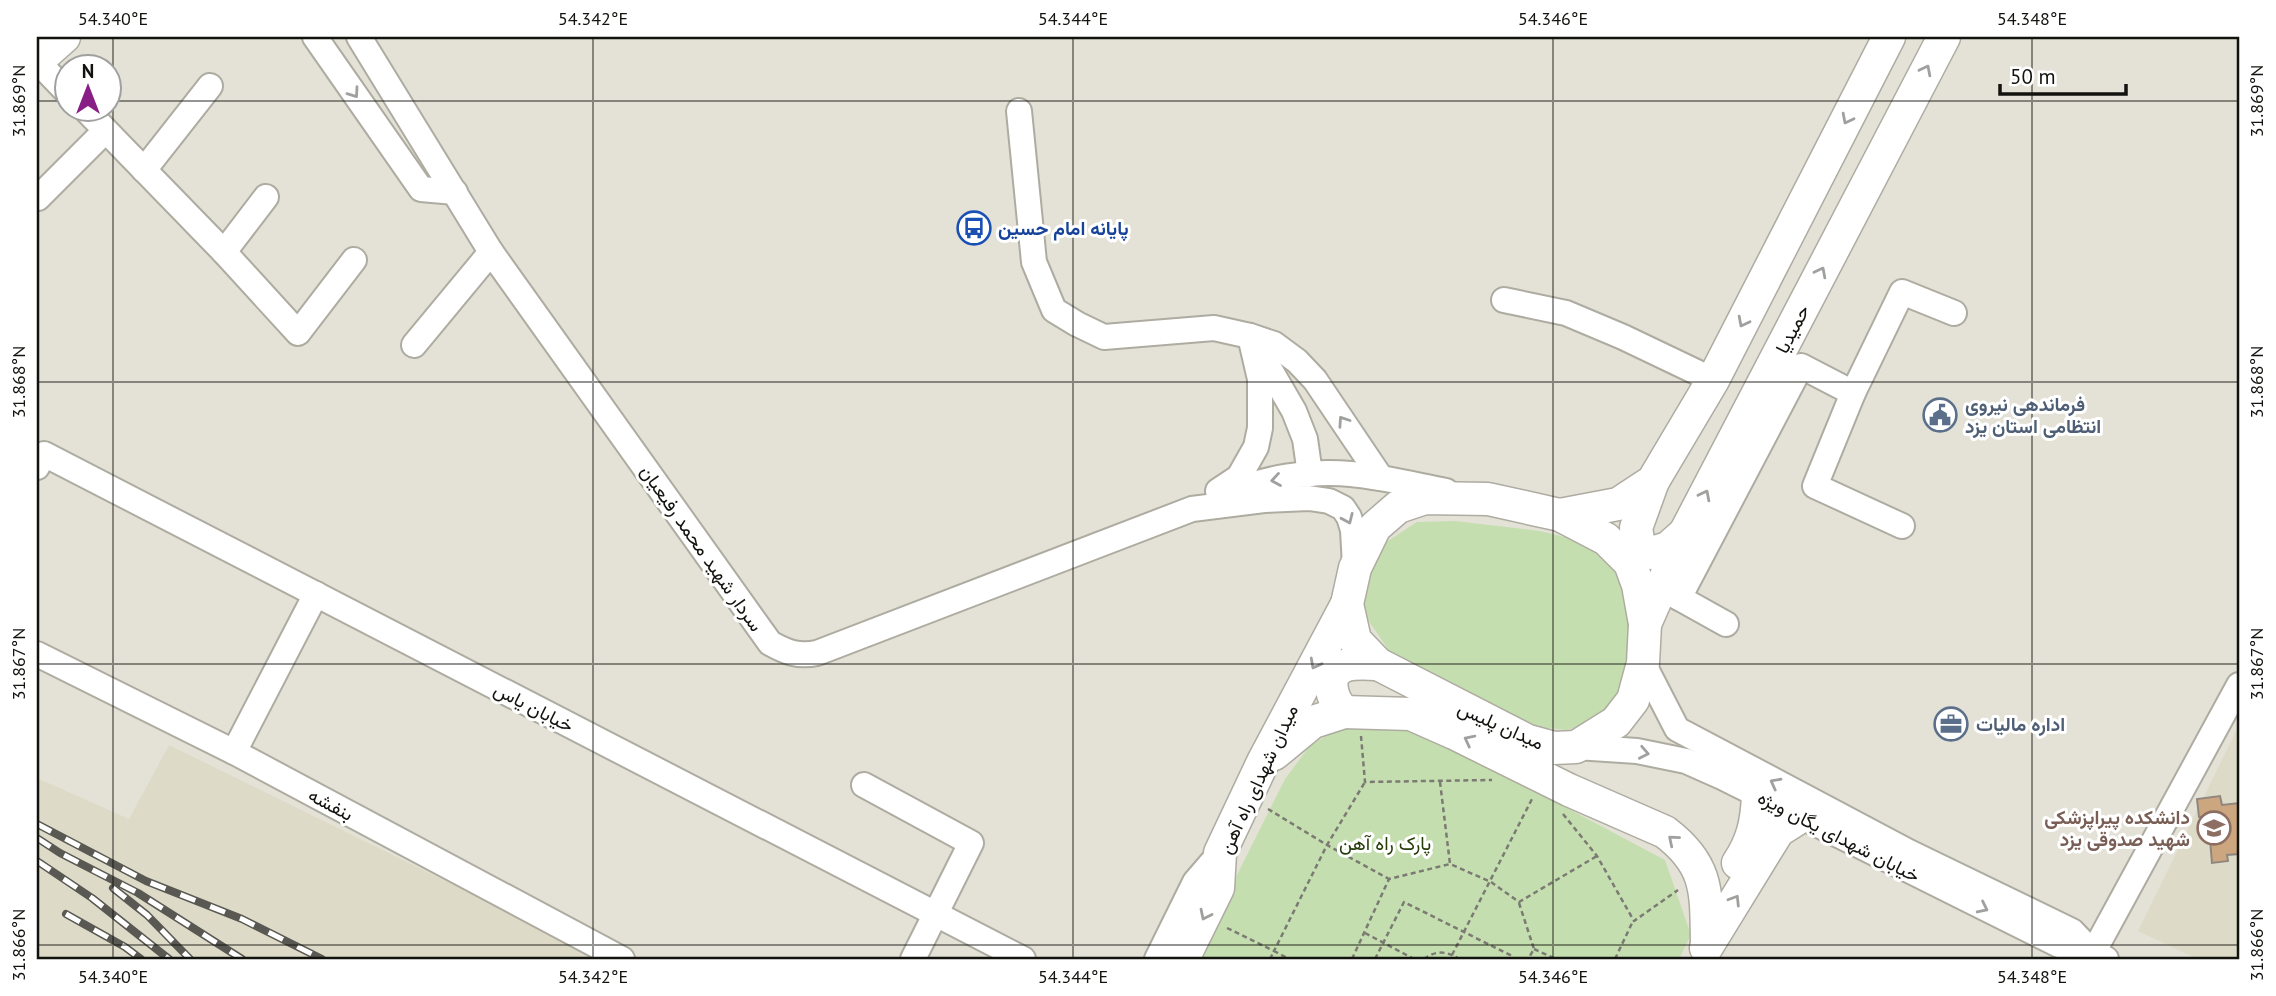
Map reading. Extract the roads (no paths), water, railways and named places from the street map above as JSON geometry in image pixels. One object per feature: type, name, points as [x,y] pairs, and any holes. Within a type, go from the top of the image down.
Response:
[{"type":"main road","points":[[37,61],[64,37]]},
{"type":"main road","points":[[1685,533],[1668,548],[1651,553],[1639,546],[1636,528],[1653,481],[1713,380],[1889,37]]},
{"type":"main road","name":"حمیدیا","points":[[1645,624],[1670,593],[1685,533],[1944,37]]},
{"type":"main road","points":[[1560,515],[1618,504],[1653,481]]},
{"type":"main road","name":"میدان پلیس","points":[[1425,498],[1488,499],[1560,515],[1606,539],[1630,564],[1638,585],[1645,624],[1643,663],[1633,699],[1616,722],[1576,747],[1554,748],[1528,741],[1378,664],[1355,640],[1347,604],[1355,568],[1375,527],[1398,507],[1425,498]]},
{"type":"main road","name":"میدان شهدای راه آهن","points":[[1183,959],[1218,888],[1220,853],[1263,762],[1347,604]]},
{"type":"main road","points":[[1351,712],[1332,698],[1333,678],[1340,667],[1378,664]]},
{"type":"main road","points":[[1263,762],[1313,722],[1351,712],[1411,714],[1542,778],[1665,832],[1684,848],[1703,879],[1704,952]]},
{"type":"main road","points":[[1703,879],[1723,877],[1735,867],[1744,854],[1757,819],[1758,795]]},
{"type":"main road","points":[[1704,952],[1778,831],[1800,817]]},
{"type":"street","points":[[315,37],[421,189],[455,192]]},
{"type":"street","name":"سردار شهید محمد رفیعیان","points":[[359,37],[491,252],[770,643],[785,652],[804,656],[817,653],[1192,509],[1264,500],[1309,498],[1329,501],[1343,508],[1349,517],[1353,530],[1355,568]]},
{"type":"street","points":[[37,61],[52,77]]},
{"type":"street","points":[[144,170],[210,86]]},
{"type":"street","points":[[1020,111],[1034,262],[1054,310],[1104,337],[1214,328],[1251,335],[1274,344],[1297,360],[1315,380],[1381,478]]},
{"type":"street","points":[[97,122],[298,333],[354,260]]},
{"type":"street","points":[[38,198],[105,131]]},
{"type":"street","points":[[223,252],[267,197]]},
{"type":"street","points":[[414,345],[491,252]]},
{"type":"street","points":[[1902,526],[1815,486],[1853,393],[1902,292],[1954,313]]},
{"type":"street","points":[[1504,300],[1566,313],[1713,380]]},
{"type":"street","points":[[1251,335],[1294,411],[1305,439],[1310,474]]},
{"type":"street","points":[[1192,509],[1239,477],[1256,447],[1260,428],[1260,379],[1251,335]]},
{"type":"street","points":[[1726,624],[1670,593],[1801,366],[1853,393]]},
{"type":"street","name":"خیابان یاس","points":[[41,461],[316,594],[1023,959]]},
{"type":"street","points":[[1192,509],[1236,489],[1310,474],[1349,473],[1488,499]]},
{"type":"street","points":[[234,752],[316,594]]},
{"type":"street","name":"بنفشه","points":[[37,654],[234,752],[622,959]]},
{"type":"street","name":"خیابان شهدای یگان ویژه","points":[[1643,663],[1677,729],[1909,852],[2072,931],[2100,956]]},
{"type":"street","points":[[2100,956],[2237,692]]},
{"type":"street","name":"خیابان شهدای یگان ویژه","points":[[1576,747],[1637,751],[1686,761],[2059,945],[2100,956]]},
{"type":"street","points":[[864,785],[971,843],[913,959]]},
{"type":"street","points":[[1157,959],[1195,882],[1220,853]]},
{"type":"railway","points":[[37,824],[146,881],[242,919],[322,959]]},
{"type":"railway","points":[[37,838],[60,853],[138,893],[242,959]]},
{"type":"railway","points":[[37,861],[92,898],[169,959]]},
{"type":"railway","points":[[113,888],[147,915],[190,959]]},
{"type":"railway","points":[[66,914],[141,959]]},
{"type":"place","name":"پایانه امام حسین","points":[[974,228]]},
{"type":"place","name":"فرماندهی نیروی انتظامی استان یزد","points":[[1940,415]]},
{"type":"place","name":"اداره مالیات","points":[[1951,724]]},
{"type":"place","name":"دانشکده پیراپزشکی شهید صدوقی یزد","points":[[2214,828]]},
{"type":"park label","name":"پارک راه آهن","points":[[1385,843]]}]
